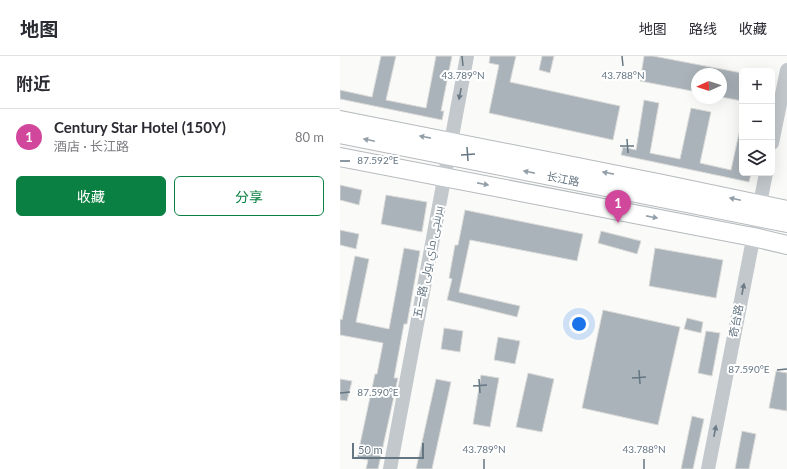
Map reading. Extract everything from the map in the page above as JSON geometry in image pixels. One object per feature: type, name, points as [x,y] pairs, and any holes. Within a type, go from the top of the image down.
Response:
[{"type":"main road","points":[[340,120],[449,149]]},
{"type":"main road","name":"长江路","points":[[340,134],[449,149],[758,210],[787,223]]},
{"type":"main road","name":"长江路","points":[[340,157],[445,176],[787,244]]},
{"type":"main road","points":[[758,210],[787,210]]},
{"type":"street","name":"五一路 بىرىنچى ماي يولى","points":[[390,469],[467,56]]},
{"type":"street","points":[[773,140],[787,70]]},
{"type":"street","name":"奇台路","points":[[708,469],[765,176]]},
{"type":"building","points":[[381,56],[396,56],[386,100],[426,108],[436,56],[452,56],[441,111],[444,111],[442,120],[340,99],[340,90],[372,97]]},
{"type":"building","points":[[490,56],[516,56],[510,82],[620,106],[613,140],[489,113],[499,65],[489,63]]},
{"type":"building","points":[[542,56],[554,56],[550,73],[539,70]]},
{"type":"building","points":[[644,56],[653,56],[716,68],[691,68],[691,91],[640,81]]},
{"type":"building","points":[[727,70],[739,72],[739,100],[727,98]]},
{"type":"building","points":[[644,100],[659,103],[650,153],[680,159],[691,108],[711,112],[700,163],[731,170],[739,133],[739,176],[750,176],[749,182],[621,155],[623,147],[636,150]]},
{"type":"building","points":[[340,185],[362,190],[359,205],[340,200]]},
{"type":"building","points":[[386,195],[427,202],[422,232],[381,224]]},
{"type":"building","points":[[465,210],[583,234],[577,261],[470,240],[459,292],[520,306],[517,317],[447,300],[452,279],[449,278],[455,245],[458,245]]},
{"type":"building","points":[[340,230],[359,234],[356,249],[340,245]]},
{"type":"building","points":[[601,231],[641,241],[637,254],[598,243]]},
{"type":"building","points":[[404,248],[420,251],[407,324],[404,324],[394,378],[398,378],[378,469],[366,469],[368,460],[357,458],[383,343],[340,335],[340,319],[342,320],[355,256],[369,259],[356,322],[389,329]]},
{"type":"building","points":[[655,248],[723,260],[716,298],[649,286]]},
{"type":"building","points":[[603,310],[680,327],[658,425],[582,408]]},
{"type":"building","points":[[687,318],[703,322],[701,333],[684,329]]},
{"type":"building","points":[[444,328],[463,331],[460,352],[441,349]]},
{"type":"building","points":[[706,331],[720,333],[712,376],[698,373]]},
{"type":"building","points":[[498,337],[520,341],[515,364],[494,360]]},
{"type":"building","points":[[776,371],[787,373],[787,411],[769,408]]},
{"type":"building","points":[[528,373],[554,379],[542,432],[516,427]]},
{"type":"building","points":[[481,375],[499,378],[490,427],[473,424]]},
{"type":"building","points":[[340,379],[352,381],[347,401],[340,400]]},
{"type":"building","points":[[436,379],[451,382],[432,469],[416,469]]},
{"type":"building","points":[[692,416],[704,419],[693,469],[681,469]]},
{"type":"building","points":[[742,431],[756,434],[749,469],[735,469]]},
{"type":"place","name":"Century Star Hotel (150Y)","points":[[618,223]]}]
